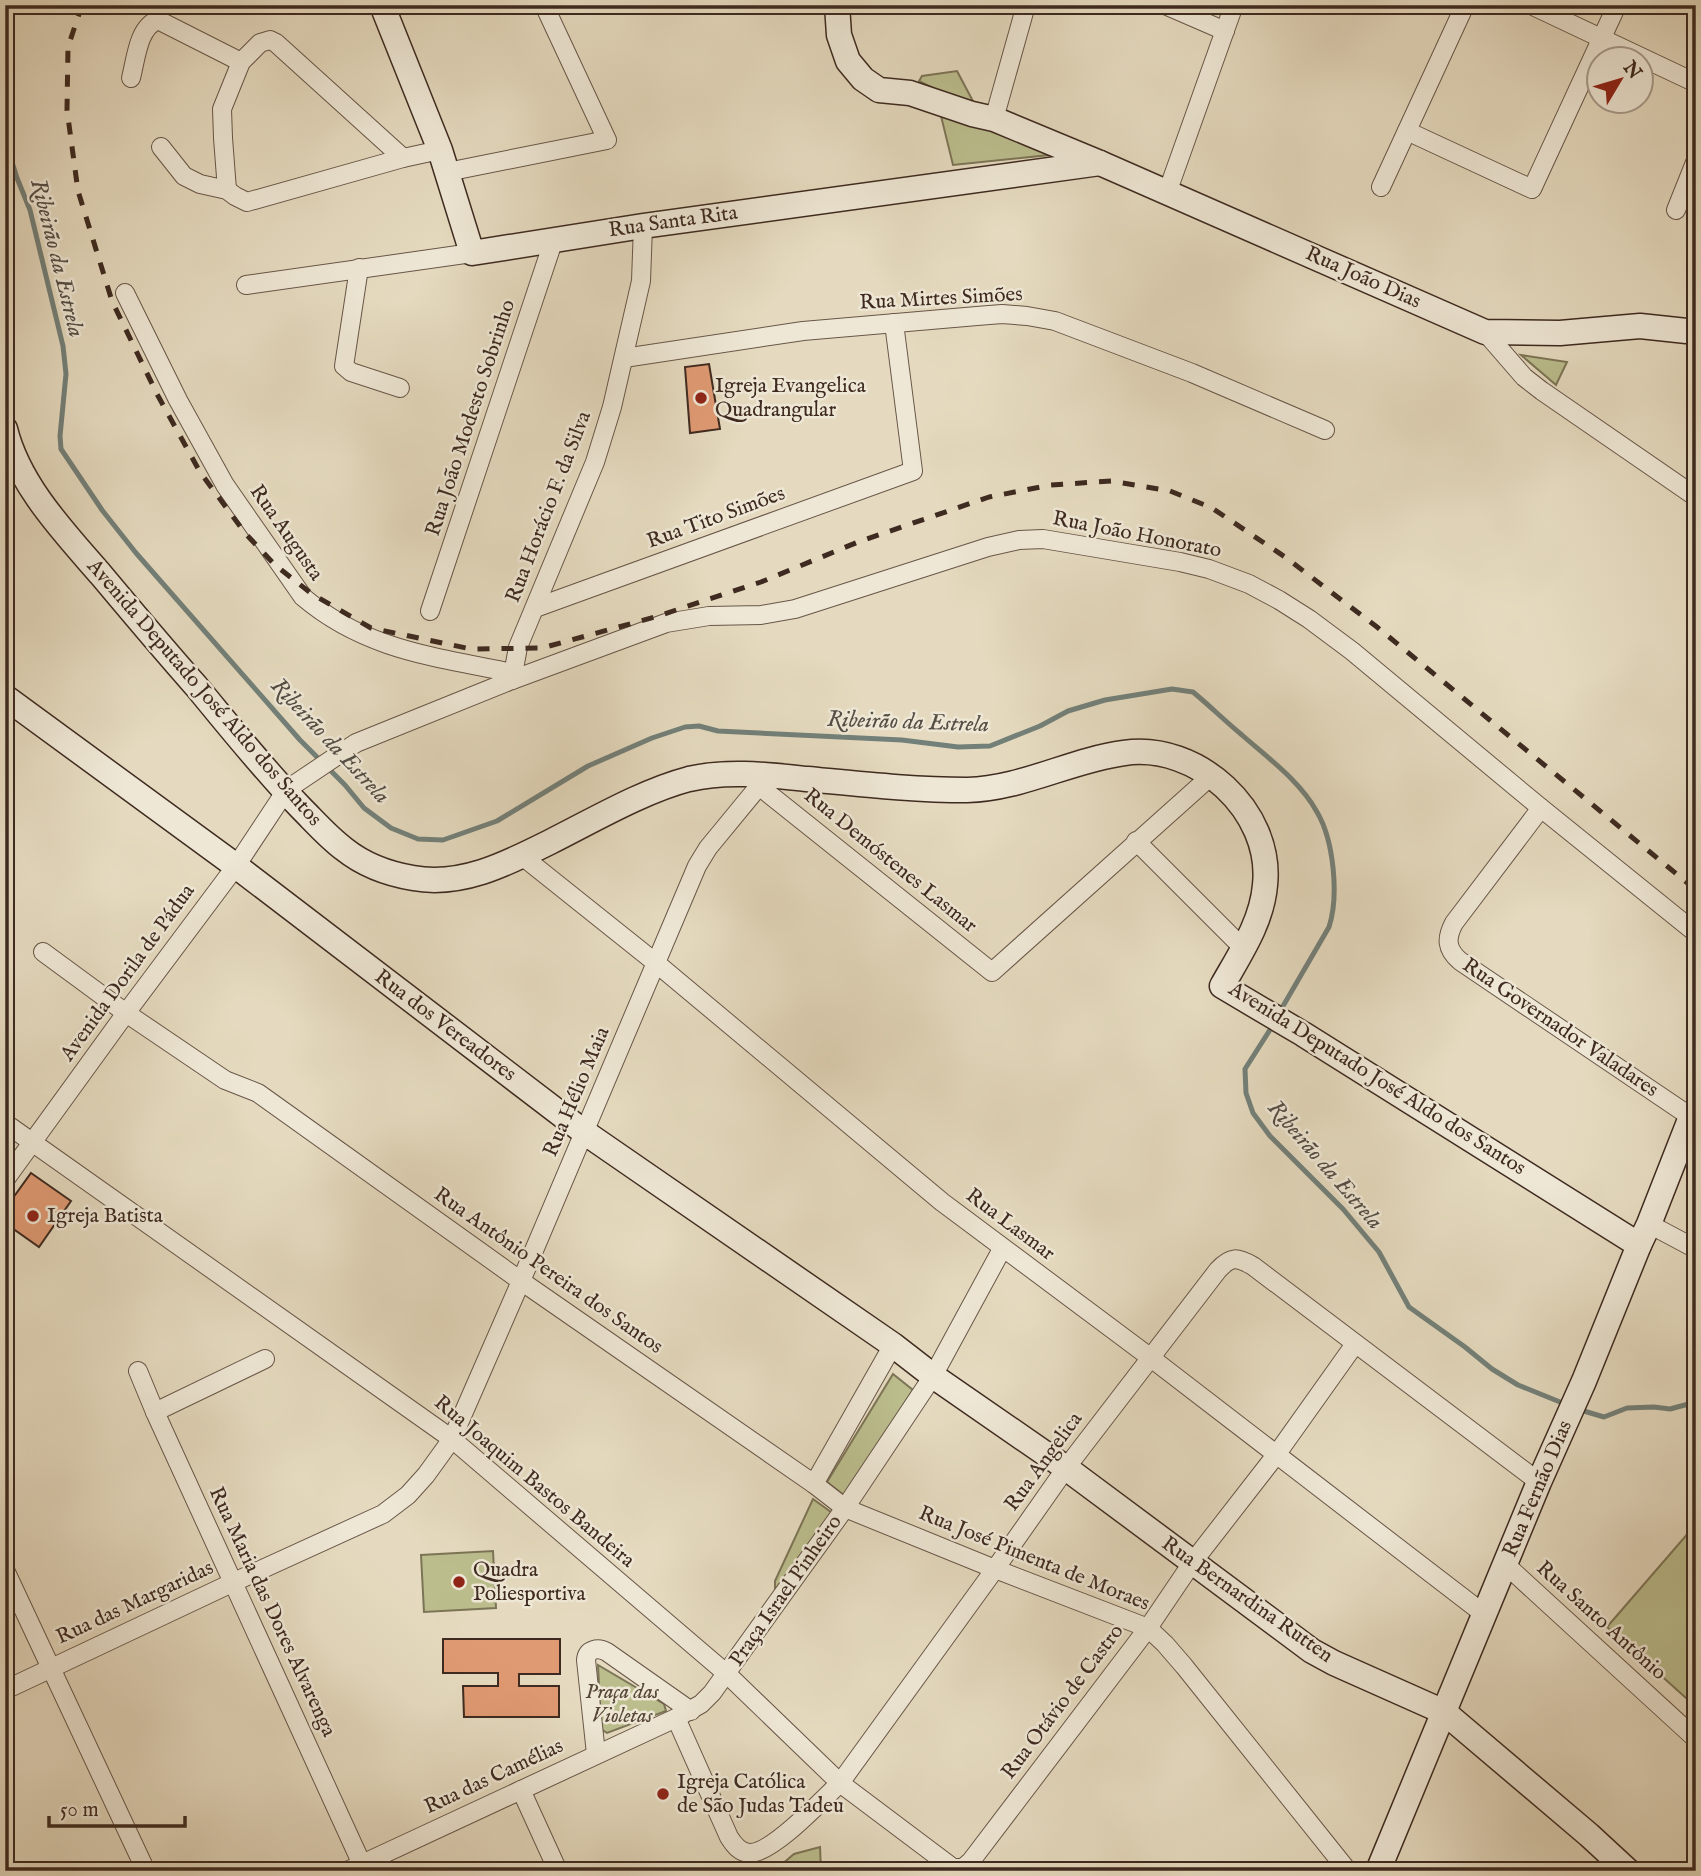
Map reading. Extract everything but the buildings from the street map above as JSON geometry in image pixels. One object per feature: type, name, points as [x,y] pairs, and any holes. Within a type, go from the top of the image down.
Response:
[{"type":"street","points":[[382,5],[444,161],[472,253]]},
{"type":"street","points":[[161,147],[184,176],[200,184],[227,190],[247,202],[403,158],[444,161],[607,140],[544,5]]},
{"type":"street","name":"Rua João Dias","points":[[836,5],[839,35],[848,61],[863,79],[879,90],[910,93],[994,119],[1485,332],[1524,377],[1696,497]]},
{"type":"street","points":[[994,119],[1026,5]]},
{"type":"street","points":[[1165,5],[1225,31]]},
{"type":"street","points":[[1167,193],[1234,5]]},
{"type":"street","points":[[1381,187],[1465,5]]},
{"type":"street","points":[[1531,5],[1696,83]]},
{"type":"street","points":[[1408,131],[1532,189],[1617,5]]},
{"type":"street","points":[[131,78],[143,34],[150,23],[158,20],[241,62]]},
{"type":"street","points":[[227,190],[222,109],[241,62],[260,43],[270,40],[403,158]]},
{"type":"street","points":[[1675,210],[1696,160]]},
{"type":"street","name":"Rua Santa Rita","points":[[246,285],[643,226],[1100,163]]},
{"type":"street","name":"Rua Horácio F. da Silva","points":[[512,680],[519,647],[595,461],[624,358],[641,281],[643,226]]},
{"type":"street","name":"Rua João Modesto Sobrinho","points":[[430,611],[554,239]]},
{"type":"street","points":[[359,268],[344,366],[351,372],[400,388]]},
{"type":"street","name":"Rua Augusta","points":[[125,293],[178,400],[225,485],[303,597],[326,614],[382,644],[503,671],[512,680]]},
{"type":"street","name":"Rua Mirtes Simões","points":[[624,358],[803,331],[1002,314],[1027,316],[1055,321],[1192,373],[1325,430]]},
{"type":"street","name":"Rua Tito Simões","points":[[535,608],[913,471],[894,323]]},
{"type":"street","points":[[1485,332],[1560,333],[1640,326],[1696,332]]},
{"type":"street","name":"Avenida Deputado José Aldo dos Santos","points":[[5,429],[23,471],[39,499],[78,548],[290,788],[326,835],[359,860],[410,878],[436,881],[467,877],[522,856],[662,788],[712,775],[761,780],[974,790],[1015,782],[1125,752],[1166,754],[1211,776],[1230,793],[1248,814],[1265,858],[1264,900],[1255,925],[1222,986],[1644,1234]]},
{"type":"street","name":"Rua João Honorato","points":[[290,788],[356,743],[512,680],[666,623],[709,616],[761,615],[794,609],[988,547],[1043,538],[1209,569],[1249,584],[1279,600],[1352,651],[1696,933]]},
{"type":"street","name":"Rua dos Vereadores","points":[[5,698],[236,866],[584,1132],[892,1345]]},
{"type":"street","points":[[1211,776],[1136,841],[1243,948]]},
{"type":"street","name":"Rua Hélio Maia","points":[[452,1438],[697,866],[715,838],[761,780]]},
{"type":"street","name":"Rua Demóstenes Lasmar","points":[[761,780],[992,972],[1136,841]]},
{"type":"street","name":"Avenida Dorila de Pádua","points":[[5,1180],[236,866],[290,788]]},
{"type":"street","name":"Rua Governador Valadares","points":[[1541,808],[1454,923],[1447,938],[1448,945],[1454,956],[1694,1114]]},
{"type":"street","name":"Rua Lasmar","points":[[522,856],[942,1202],[1151,1357],[1484,1614]]},
{"type":"street","name":"Rua Antônio Pereira dos Santos","points":[[43,952],[126,1013],[225,1080],[258,1093],[521,1282],[814,1484]]},
{"type":"street","name":"Rua Fernão Dias","points":[[1378,1871],[1694,1114]]},
{"type":"street","name":"Rua Joaquim Bastos Bandeira","points":[[5,1123],[452,1438],[727,1674],[840,1783],[953,1868],[959,1869],[967,1865],[979,1849]]},
{"type":"street","points":[[1644,1234],[1696,1250]]},
{"type":"street","name":"Praça Israel Pinheiro","points":[[727,1674],[845,1508],[933,1376],[1002,1249]]},
{"type":"street","name":"Rua Angelica","points":[[684,1714],[729,1837],[743,1852],[759,1851],[775,1842],[840,1783],[1066,1468],[1222,1266],[1231,1260],[1242,1259],[1355,1344]]},
{"type":"street","points":[[1355,1344],[1539,1482]]},
{"type":"street","name":"Rua Otávio de Castro","points":[[979,1849],[1148,1628],[1192,1563],[1276,1455],[1355,1344]]},
{"type":"street","points":[[892,1345],[933,1376]]},
{"type":"street","name":"Praça Israel Pinheiro","points":[[845,1508],[814,1484],[892,1345]]},
{"type":"street","points":[[155,1412],[265,1359]]},
{"type":"street","name":"Rua Maria das Dores Alvarenga","points":[[138,1371],[234,1582],[358,1868]]},
{"type":"street","name":"Rua Bernardina Rutten","points":[[933,1376],[1066,1468],[1312,1651],[1444,1712],[1590,1835],[1628,1871]]},
{"type":"street","name":"Rua das Margaridas","points":[[5,1690],[383,1514],[408,1495],[452,1438]]},
{"type":"street","name":"Rua José Pimenta de Moraes","points":[[845,1508],[1148,1628],[1184,1666],[1348,1871]]},
{"type":"street","name":"Rua Santo Antônio","points":[[1506,1565],[1696,1739]]},
{"type":"street","points":[[5,1570],[146,1871]]},
{"type":"street","points":[[596,1754],[586,1660],[587,1654],[592,1650],[607,1652],[684,1714]]},
{"type":"street","name":"Rua das Camélias","points":[[358,1868],[684,1714],[707,1699],[727,1674]]},
{"type":"street","points":[[521,1790],[558,1871]]},
{"type":"green space","points":[[957,71],[975,105],[973,108],[919,81],[922,76]]},
{"type":"green space","points":[[941,116],[1047,145],[1049,155],[953,165]]},
{"type":"green space","points":[[1521,355],[1567,362],[1556,385]]},
{"type":"green space","points":[[893,1374],[913,1390],[845,1496],[827,1482]]},
{"type":"green space","points":[[813,1499],[835,1515],[775,1595],[775,1581]]},
{"type":"green space","points":[[1696,1524],[1696,1707],[1607,1627]]},
{"type":"green space","name":"Quadra Poliesportiva","points":[[493,1551],[496,1608],[424,1612],[421,1555]]},
{"type":"green space","name":"Praça das Violetas","points":[[598,1665],[664,1704],[666,1711],[607,1733],[601,1729]]},
{"type":"green space","points":[[820,1847],[821,1871],[774,1871],[794,1854]]},
{"type":"waterway","name":"Ribeirão da Estrela","points":[[5,140],[30,210],[63,346],[66,374],[61,449],[102,510],[136,553],[300,740],[364,808],[391,828],[418,839],[443,840],[497,821],[588,766],[652,738],[685,727],[902,740],[958,747],[990,746],[1040,726],[1068,711],[1105,700],[1172,689],[1193,692],[1293,780],[1317,812],[1327,838],[1334,885],[1329,927],[1279,1013]]},
{"type":"waterway","name":"Ribeirão da Estrela","points":[[1273,1025],[1245,1069],[1246,1093],[1253,1113],[1270,1136],[1343,1209],[1379,1252],[1409,1307],[1492,1369],[1518,1385],[1565,1404]]},
{"type":"waterway","name":"Ribeirão da Estrela","points":[[1577,1409],[1604,1417],[1627,1408],[1670,1409],[1696,1402]]},
{"type":"railway","points":[[82,5],[68,47],[67,110],[78,191],[112,301],[157,394],[200,472],[245,533],[275,565],[312,594],[371,628],[471,649],[542,648],[655,617],[761,582],[858,542],[989,497],[1051,485],[1111,481],[1170,491],[1212,508],[1285,557],[1377,627],[1696,890]]},
{"type":"place","name":"Igreja Evangelica Quadrangular","points":[[701,398]]},
{"type":"place","name":"Igreja Batista","points":[[33,1216]]},
{"type":"place","name":"Quadra Poliesportiva","points":[[459,1582]]},
{"type":"place","name":"Igreja Católica de São Judas Tadeu","points":[[663,1794]]}]
